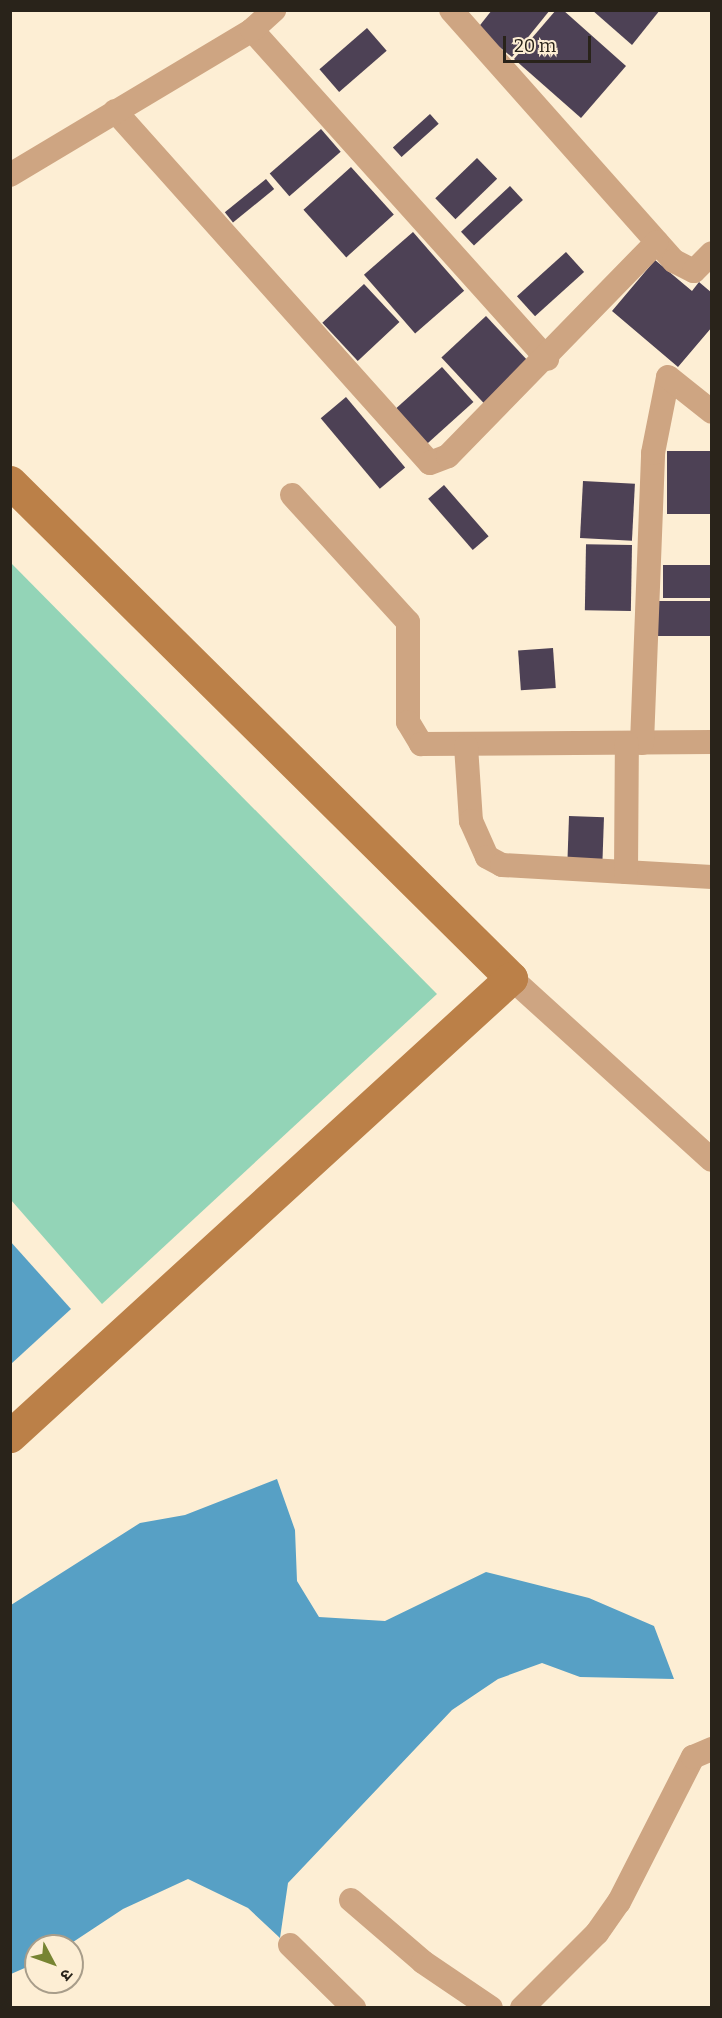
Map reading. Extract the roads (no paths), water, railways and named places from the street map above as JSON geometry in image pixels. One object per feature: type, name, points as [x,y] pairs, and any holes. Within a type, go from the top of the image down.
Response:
[{"type":"main road","points":[[10,482],[511,978],[10,1436]]},
{"type":"street","points":[[10,175],[252,30],[274,10]]},
{"type":"street","points":[[451,10],[657,243],[684,270],[694,271],[711,253]]},
{"type":"street","points":[[252,30],[547,359]]},
{"type":"street","points":[[115,111],[430,463],[448,456],[547,359],[657,243]]},
{"type":"street","points":[[626,872],[653,453],[668,377],[711,412]]},
{"type":"street","points":[[292,495],[408,622],[413,736],[421,744],[466,746],[711,742]]},
{"type":"street","points":[[466,746],[471,821],[487,857],[502,865],[711,877]]},
{"type":"street","points":[[511,978],[711,1161]]},
{"type":"street","points":[[522,2007],[597,1933],[619,1902],[693,1757],[711,1749]]},
{"type":"street","points":[[351,1900],[423,1962],[491,2007]]},
{"type":"street","points":[[290,1945],[354,2007]]},
{"type":"water","points":[[10,1241],[71,1309],[11,1364],[10,1364]]},
{"type":"water","points":[[277,1479],[295,1530],[297,1581],[319,1617],[385,1621],[486,1572],[589,1598],[654,1626],[674,1679],[580,1677],[542,1663],[498,1679],[452,1710],[288,1883],[280,1938],[248,1908],[188,1879],[123,1909],[84,1935],[24,1934],[24,1968],[11,1974],[11,1605],[140,1523],[185,1515]]}]
